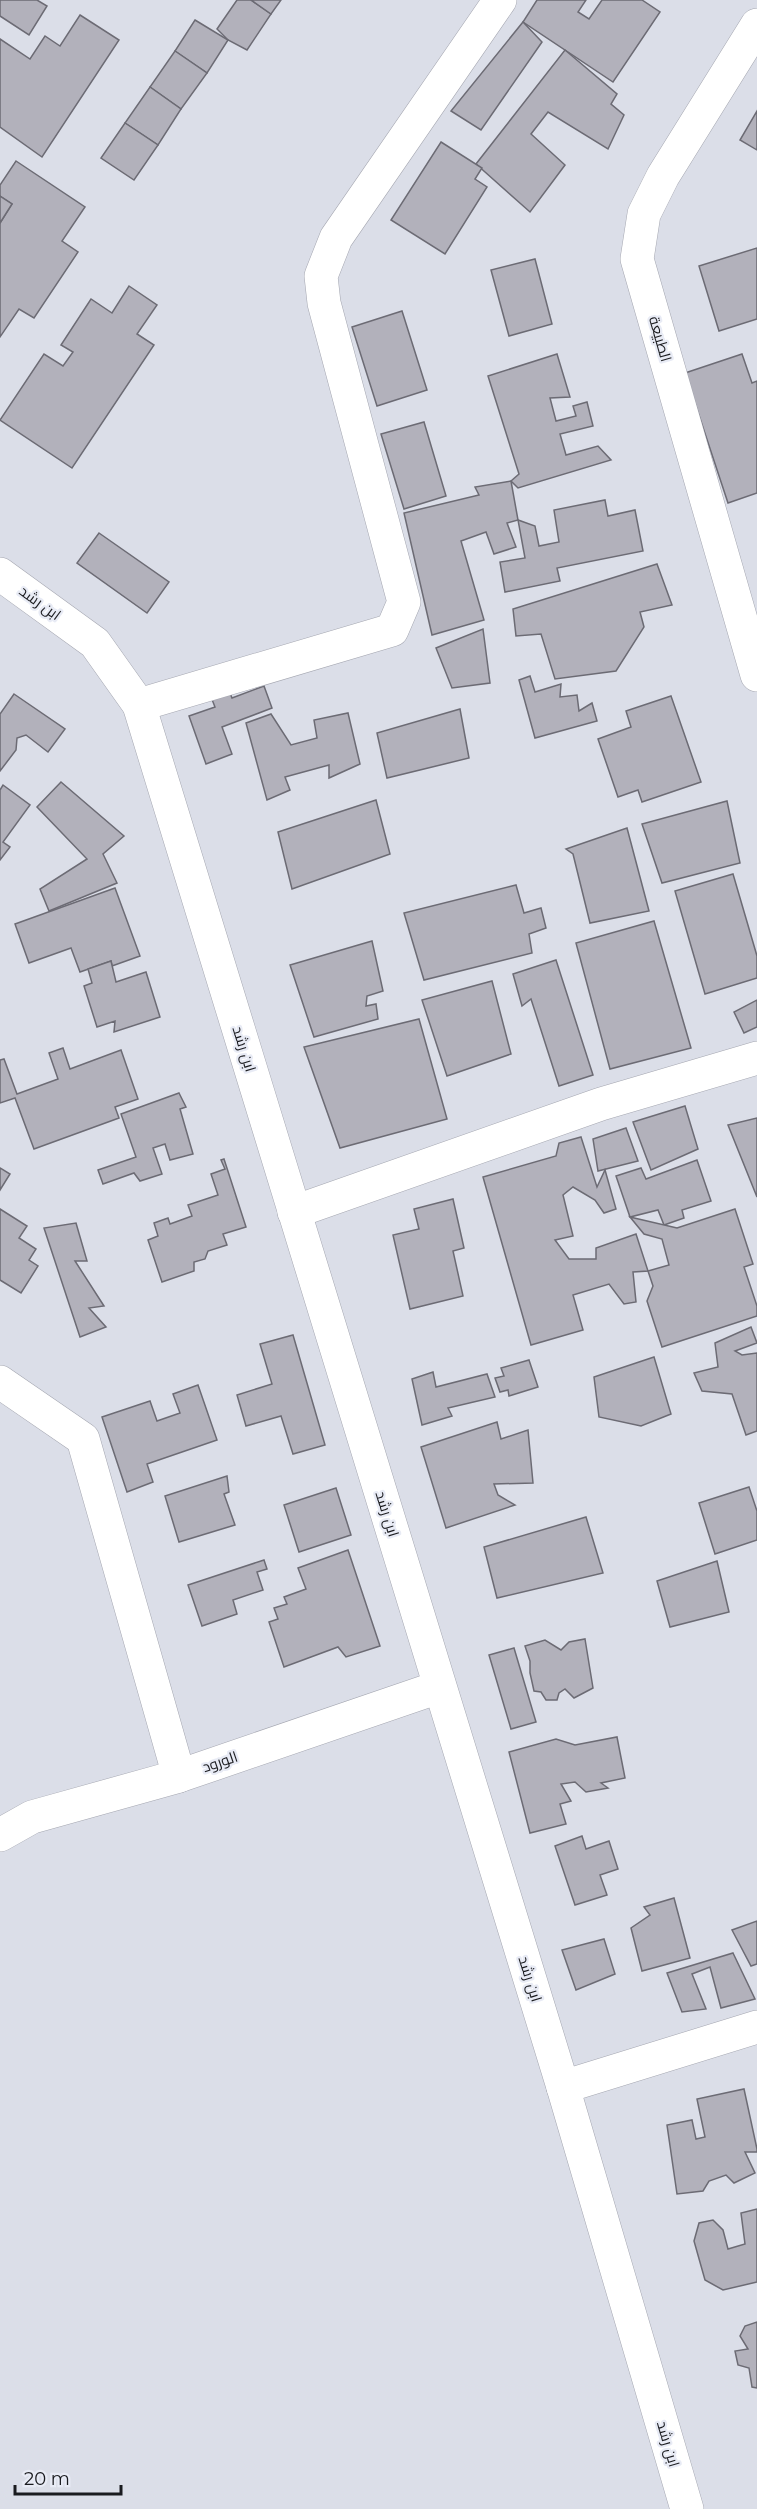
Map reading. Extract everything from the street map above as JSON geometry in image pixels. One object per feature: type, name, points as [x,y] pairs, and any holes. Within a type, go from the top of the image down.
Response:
[{"type":"street","points":[[139,705],[392,630],[404,602],[324,303],[321,276],[336,238],[500,0]]},
{"type":"street","name":"الطبيعة","points":[[757,25],[663,176],[644,214],[637,258],[757,675]]},
{"type":"street","name":"ابن رشد","points":[[0,574],[95,643],[139,705],[563,2087],[687,2509]]},
{"type":"street","points":[[294,1212],[601,1104],[757,1058]]},
{"type":"street","points":[[0,1382],[83,1440],[178,1776]]},
{"type":"street","name":"الورود","points":[[0,1835],[33,1817],[178,1776],[440,1687]]},
{"type":"street","points":[[563,2087],[757,2027]]},
{"type":"building","points":[[0,0],[37,0],[47,6],[29,35],[0,16]]},
{"type":"building","points":[[237,0],[251,0],[271,14],[247,50],[228,40],[217,29]]},
{"type":"building","points":[[251,0],[281,0],[271,14]]},
{"type":"building","points":[[537,0],[586,0],[578,12],[589,19],[602,0],[642,0],[660,12],[613,82],[523,22]]},
{"type":"building","points":[[80,15],[119,40],[42,157],[0,127],[0,39],[30,59],[45,36],[60,46]]},
{"type":"building","points":[[195,20],[228,40],[207,73],[175,51]]},
{"type":"building","points":[[523,22],[542,42],[481,130],[451,111]]},
{"type":"building","points":[[565,50],[617,94],[611,104],[624,115],[608,149],[548,112],[531,134],[565,165],[530,212],[476,164]]},
{"type":"building","points":[[175,51],[207,73],[181,109],[150,87]]},
{"type":"building","points":[[150,87],[181,109],[158,145],[125,123]]},
{"type":"building","points":[[757,111],[757,150],[740,140]]},
{"type":"building","points":[[125,123],[158,145],[134,180],[101,158]]},
{"type":"building","points":[[441,142],[482,168],[475,179],[487,187],[445,254],[391,220]]},
{"type":"building","points":[[16,161],[85,207],[62,241],[78,252],[34,318],[19,309],[0,337],[0,223],[12,204],[0,196],[0,185]]},
{"type":"building","points":[[0,196],[12,204],[0,223]]},
{"type":"building","points":[[757,248],[757,319],[719,331],[699,266]]},
{"type":"building","points":[[535,259],[552,324],[509,336],[491,270]]},
{"type":"building","points":[[129,286],[157,305],[137,334],[154,345],[72,468],[0,420],[44,354],[63,366],[73,352],[61,345],[91,299],[112,313]]},
{"type":"building","points":[[402,311],[427,390],[377,406],[352,327]]},
{"type":"building","points":[[557,354],[570,397],[550,398],[556,421],[576,416],[573,406],[587,402],[593,426],[560,434],[566,455],[598,446],[611,460],[518,488],[511,481],[519,474],[488,376]]},
{"type":"building","points":[[742,354],[752,383],[757,381],[757,493],[728,503],[685,373]]},
{"type":"building","points":[[424,422],[446,496],[404,509],[381,434]]},
{"type":"building","points":[[511,481],[518,520],[507,523],[516,547],[494,554],[486,532],[461,541],[484,620],[432,635],[404,513],[479,495],[475,487]]},
{"type":"building","points":[[605,500],[608,516],[635,510],[643,551],[557,568],[560,581],[505,592],[500,562],[525,558],[518,520],[535,526],[539,546],[559,542],[554,510]]},
{"type":"building","points":[[99,533],[169,582],[147,613],[77,563]]},
{"type":"building","points":[[657,564],[672,605],[640,612],[644,627],[616,671],[555,679],[541,634],[516,636],[513,609]]},
{"type":"building","points":[[483,629],[490,683],[452,688],[436,648]]},
{"type":"building","points":[[530,676],[535,692],[561,684],[560,697],[577,695],[579,711],[592,703],[597,721],[535,738],[519,680]]},
{"type":"building","points":[[264,686],[272,708],[222,727],[232,754],[206,764],[189,716],[215,707],[211,697],[229,690],[232,698]]},
{"type":"building","points":[[14,694],[65,729],[48,752],[26,735],[17,738],[16,750],[0,771],[0,714]]},
{"type":"building","points":[[671,696],[701,782],[642,802],[638,790],[618,797],[598,739],[631,727],[626,711]]},
{"type":"building","points":[[460,709],[469,758],[387,778],[377,733]]},
{"type":"building","points":[[348,713],[360,764],[329,778],[329,765],[285,777],[290,790],[267,800],[246,723],[271,714],[291,745],[317,738],[314,720]]},
{"type":"building","points":[[61,782],[124,836],[103,854],[117,883],[49,911],[40,889],[87,859],[37,807]]},
{"type":"building","points":[[3,785],[30,805],[3,842],[10,847],[0,860],[0,790]]},
{"type":"building","points":[[376,800],[390,854],[292,889],[278,832]]},
{"type":"building","points":[[727,801],[740,863],[662,883],[642,824]]},
{"type":"building","points":[[627,828],[649,911],[590,923],[573,854],[566,849]]},
{"type":"building","points":[[733,874],[757,956],[757,978],[705,994],[675,891]]},
{"type":"building","points":[[516,885],[524,913],[541,908],[546,928],[529,934],[532,953],[424,980],[404,913]]},
{"type":"building","points":[[115,888],[140,956],[112,966],[111,961],[80,972],[71,948],[29,963],[15,924]]},
{"type":"building","points":[[654,921],[691,1048],[610,1069],[576,943]]},
{"type":"building","points":[[372,941],[383,991],[367,996],[366,1006],[376,1004],[378,1019],[314,1037],[290,965]]},
{"type":"building","points":[[556,960],[593,1075],[559,1086],[531,999],[522,1006],[513,974]]},
{"type":"building","points":[[111,961],[116,982],[146,972],[160,1017],[114,1032],[115,1021],[97,1027],[84,986],[92,983],[88,969]]},
{"type":"building","points":[[492,981],[511,1054],[447,1076],[422,1000]]},
{"type":"building","points":[[757,1000],[757,1027],[744,1033],[734,1012]]},
{"type":"building","points":[[419,1019],[447,1119],[340,1148],[304,1047]]},
{"type":"building","points":[[63,1048],[70,1069],[121,1050],[138,1099],[115,1107],[119,1118],[34,1149],[15,1098],[0,1103],[0,1060],[4,1059],[17,1094],[58,1079],[49,1053]]},
{"type":"building","points":[[179,1093],[186,1107],[180,1109],[193,1154],[170,1160],[165,1144],[153,1148],[162,1174],[140,1181],[134,1173],[103,1184],[98,1170],[136,1157],[121,1114]]},
{"type":"building","points":[[685,1106],[698,1149],[651,1170],[633,1122]]},
{"type":"building","points":[[757,1118],[757,1197],[728,1125]]},
{"type":"building","points":[[626,1128],[638,1161],[598,1171],[593,1139]]},
{"type":"building","points":[[581,1137],[597,1187],[605,1170],[616,1209],[604,1213],[595,1200],[573,1187],[563,1195],[573,1236],[555,1240],[569,1259],[596,1259],[596,1248],[636,1234],[648,1271],[633,1272],[636,1302],[624,1304],[609,1284],[573,1295],[583,1330],[531,1345],[483,1177],[556,1156],[559,1143]]},
{"type":"building","points":[[224,1159],[246,1227],[223,1234],[227,1245],[208,1251],[205,1259],[194,1262],[194,1271],[162,1282],[148,1240],[158,1236],[154,1223],[168,1218],[170,1224],[192,1216],[188,1205],[218,1195],[211,1174],[225,1169],[221,1160]]},
{"type":"building","points":[[697,1160],[711,1201],[682,1210],[684,1218],[664,1225],[658,1210],[630,1217],[616,1176],[641,1168],[646,1179]]},
{"type":"building","points":[[0,1168],[10,1174],[0,1190]]},
{"type":"building","points":[[453,1199],[464,1248],[453,1251],[463,1296],[410,1309],[393,1235],[419,1229],[414,1209]]},
{"type":"building","points":[[0,1209],[27,1226],[19,1238],[36,1249],[29,1260],[38,1266],[21,1293],[0,1280]]},
{"type":"building","points":[[735,1209],[753,1264],[744,1267],[757,1306],[757,1316],[662,1347],[647,1301],[653,1286],[648,1271],[669,1265],[662,1239],[644,1234],[630,1217],[677,1228]]},
{"type":"building","points":[[76,1223],[87,1261],[75,1261],[104,1306],[89,1308],[106,1327],[80,1337],[44,1228]]},
{"type":"building","points":[[751,1327],[757,1343],[735,1351],[742,1355],[757,1353],[757,1431],[746,1435],[732,1394],[702,1391],[694,1373],[718,1367],[715,1343]]},
{"type":"building","points":[[293,1335],[325,1445],[293,1454],[281,1416],[246,1426],[237,1395],[272,1384],[260,1344]]},
{"type":"building","points":[[654,1357],[671,1414],[641,1426],[599,1417],[594,1377]]},
{"type":"building","points":[[529,1360],[538,1387],[509,1396],[508,1390],[500,1392],[495,1378],[504,1376],[501,1368]]},
{"type":"building","points":[[433,1372],[436,1387],[487,1374],[495,1397],[448,1408],[452,1416],[422,1425],[412,1379]]},
{"type":"building","points":[[198,1385],[217,1440],[147,1464],[153,1482],[127,1492],[102,1417],[150,1401],[157,1421],[180,1413],[173,1394]]},
{"type":"building","points":[[497,1422],[501,1439],[528,1430],[533,1483],[494,1484],[498,1495],[515,1505],[446,1528],[421,1447]]},
{"type":"building","points":[[227,1476],[229,1492],[224,1494],[235,1525],[179,1542],[165,1496]]},
{"type":"building","points":[[749,1487],[757,1511],[757,1540],[715,1554],[699,1503]]},
{"type":"building","points":[[336,1488],[351,1535],[299,1552],[284,1505]]},
{"type":"building","points":[[586,1517],[603,1573],[497,1598],[484,1547]]},
{"type":"building","points":[[348,1550],[380,1646],[346,1657],[338,1647],[284,1667],[269,1622],[278,1619],[274,1608],[287,1604],[284,1597],[306,1589],[298,1568]]},
{"type":"building","points":[[264,1560],[267,1569],[257,1572],[263,1590],[233,1600],[237,1614],[202,1626],[188,1585]]},
{"type":"building","points":[[717,1561],[729,1612],[670,1627],[657,1581]]},
{"type":"building","points":[[585,1639],[593,1688],[574,1698],[565,1689],[559,1693],[557,1700],[546,1700],[541,1692],[534,1691],[530,1661],[525,1646],[545,1640],[561,1650],[569,1642]]},
{"type":"building","points":[[514,1648],[536,1722],[511,1729],[489,1655]]},
{"type":"building","points":[[617,1737],[625,1778],[601,1783],[608,1788],[586,1792],[575,1782],[561,1784],[571,1801],[560,1804],[566,1824],[530,1833],[509,1752],[556,1739],[575,1745]]},
{"type":"building","points":[[582,1836],[586,1849],[609,1841],[618,1869],[600,1875],[607,1895],[575,1905],[555,1846]]},
{"type":"building","points":[[674,1898],[690,1958],[642,1971],[631,1928],[650,1915],[644,1907]]},
{"type":"building","points":[[757,1921],[757,1964],[751,1966],[732,1930]]},
{"type":"building","points":[[604,1939],[615,1974],[576,1990],[562,1950]]},
{"type":"building","points":[[733,1953],[755,1999],[721,2008],[710,1967],[692,1974],[706,2009],[682,2012],[667,1973]]},
{"type":"building","points":[[744,2089],[757,2149],[757,2152],[745,2152],[755,2173],[734,2183],[726,2175],[709,2181],[703,2191],[677,2194],[667,2125],[692,2120],[696,2139],[705,2137],[697,2099]]},
{"type":"building","points":[[757,2209],[757,2282],[723,2290],[705,2280],[694,2241],[699,2223],[713,2220],[723,2230],[728,2249],[745,2244],[741,2213]]},
{"type":"building","points":[[757,2322],[757,2388],[752,2387],[749,2368],[738,2365],[735,2351],[748,2349],[740,2336],[745,2326]]}]
